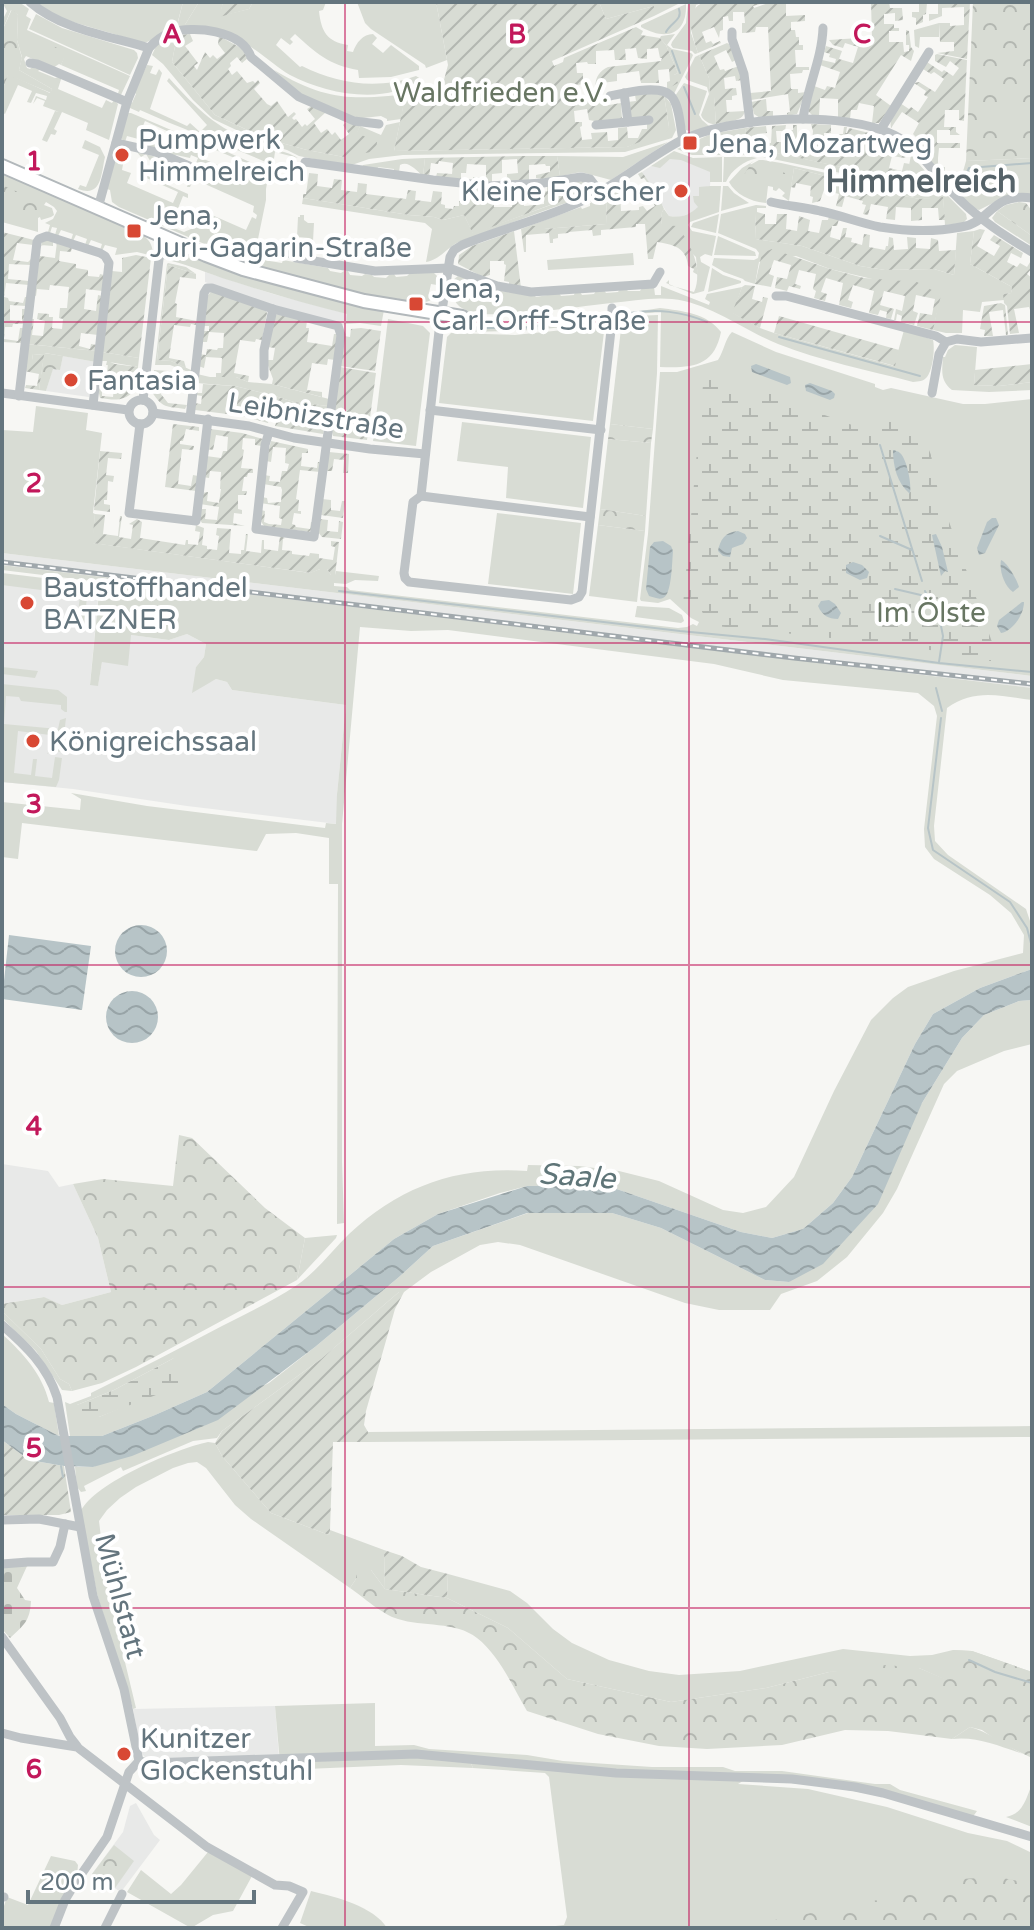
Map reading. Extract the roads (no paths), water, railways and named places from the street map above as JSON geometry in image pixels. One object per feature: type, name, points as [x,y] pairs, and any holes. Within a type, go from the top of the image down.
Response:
[{"type":"main road","points":[[2,166],[206,255],[264,276],[364,301],[462,317]]},
{"type":"street","points":[[30,2],[46,14],[73,26],[149,48]]},
{"type":"street","points":[[803,119],[822,49],[823,28]]},
{"type":"street","points":[[98,208],[127,102],[149,48],[170,33],[197,30],[228,36],[248,50],[251,57],[299,97],[354,121],[379,124]]},
{"type":"street","points":[[732,32],[744,74],[750,123]]},
{"type":"street","points":[[881,129],[929,52]]},
{"type":"street","points":[[30,63],[127,102]]},
{"type":"street","points":[[610,96],[660,90],[667,92],[674,101],[683,140]]},
{"type":"street","points":[[624,93],[628,122]]},
{"type":"street","points":[[421,496],[441,315],[450,257],[454,250],[582,202],[683,140],[712,129],[803,119],[830,120],[881,129],[910,145],[952,192],[981,218],[1032,252]]},
{"type":"street","points":[[596,125],[649,120]]},
{"type":"street","points":[[116,143],[156,152],[189,166]]},
{"type":"street","points":[[305,162],[490,186],[581,177],[590,179],[600,192]]},
{"type":"street","points":[[771,202],[900,229],[969,226],[1004,200],[1032,198]]},
{"type":"street","points":[[19,396],[37,242],[47,236],[100,253],[109,263],[93,405]]},
{"type":"street","points":[[143,400],[159,259],[166,237]]},
{"type":"street","points":[[291,254],[296,258],[375,271],[449,268],[497,286],[531,292],[653,284],[660,272]]},
{"type":"street","points":[[190,418],[204,293],[207,288],[212,288],[340,329],[314,537],[256,529],[269,432]]},
{"type":"street","points":[[776,296],[869,317],[936,336],[946,342]]},
{"type":"street","points":[[590,517],[421,496],[413,502],[405,578],[409,582],[556,599],[579,597],[582,592],[601,430],[612,308]]},
{"type":"street","points":[[264,376],[264,350],[273,309]]},
{"type":"street","points":[[932,393],[939,354],[946,342],[957,339],[981,342],[1032,338]]},
{"type":"street","points":[[2,393],[128,410]]},
{"type":"street","points":[[143,400],[150,403],[153,413],[149,421],[140,424],[130,419],[128,410],[134,402],[143,400]]},
{"type":"street","points":[[430,410],[601,430]]},
{"type":"street","name":"Leibnizstraße","points":[[153,413],[249,426],[294,438],[425,454]]},
{"type":"street","points":[[140,424],[129,513],[196,521],[208,419]]},
{"type":"street","name":"Mühlstatt","points":[[2,1325],[26,1346],[53,1384],[93,1596],[124,1689],[139,1761]]},
{"type":"street","points":[[2,1520],[39,1519],[80,1527]]},
{"type":"street","points":[[2,1564],[53,1562],[65,1524]]},
{"type":"street","points":[[3,1641],[60,1718],[77,1747],[207,1847],[275,1885],[289,1886],[303,1892],[282,1928]]},
{"type":"street","points":[[2,1733],[77,1747]]},
{"type":"street","points":[[54,1928],[70,1891],[107,1837],[129,1772],[139,1761],[343,1758],[398,1754],[628,1774],[754,1777],[823,1783],[883,1793],[1032,1837]]},
{"type":"street","points":[[105,1928],[122,1894]]},
{"type":"water","points":[[756,364],[790,377],[791,383],[787,385],[752,372],[751,366]]},
{"type":"water","points":[[810,383],[832,391],[834,398],[830,400],[806,391],[805,385]]},
{"type":"water","points":[[893,450],[900,453],[905,461],[910,494],[897,474]]},
{"type":"water","points":[[996,518],[999,525],[985,553],[979,555],[977,548],[987,522]]},
{"type":"water","points":[[738,531],[747,538],[743,544],[732,548],[730,557],[723,556],[718,551],[722,540]]},
{"type":"water","points":[[936,534],[948,572],[941,576],[932,535]]},
{"type":"water","points":[[663,541],[673,551],[668,591],[660,599],[649,596],[646,589],[650,547],[654,542]]},
{"type":"water","points":[[1001,560],[1018,584],[1019,587],[1013,592],[1003,578]]},
{"type":"water","points":[[853,562],[869,572],[867,578],[860,580],[846,573],[846,565]]},
{"type":"water","points":[[829,600],[841,613],[838,619],[826,616],[818,606],[821,601]]},
{"type":"water","points":[[1022,602],[1024,607],[1017,621],[1001,633],[997,626],[999,620]]},
{"type":"water","points":[[141,925],[160,932],[167,951],[160,970],[141,977],[122,970],[115,951],[122,932]]},
{"type":"water","points":[[9,935],[91,946],[82,1010],[2,999]]},
{"type":"water","points":[[1032,969],[1032,1000],[1019,1001],[984,1015],[962,1038],[922,1103],[878,1204],[823,1264],[789,1282],[765,1280],[661,1228],[612,1213],[527,1213],[433,1246],[315,1347],[218,1420],[132,1456],[93,1467],[29,1460],[2,1440],[2,1404],[59,1436],[102,1436],[207,1392],[394,1239],[438,1214],[527,1186],[605,1185],[741,1232],[772,1238],[803,1229],[833,1203],[852,1177],[915,1044],[933,1014],[980,988]]},
{"type":"water","points":[[132,991],[151,998],[158,1017],[151,1036],[132,1043],[113,1036],[106,1017],[113,998]]},
{"type":"waterway","points":[[666,32],[678,18],[679,9]]},
{"type":"waterway","points":[[672,51],[680,73]]},
{"type":"waterway","points":[[684,87],[695,114]]},
{"type":"waterway","points":[[961,186],[969,168],[1032,163]]},
{"type":"waterway","points":[[630,313],[669,312],[707,322]]},
{"type":"waterway","points":[[471,328],[523,328],[597,318]]},
{"type":"waterway","points":[[779,337],[920,376]]},
{"type":"waterway","points":[[880,445],[922,581]]},
{"type":"waterway","points":[[880,536],[912,550]]},
{"type":"waterway","points":[[895,589],[925,596]]},
{"type":"waterway","points":[[339,591],[1032,672]]},
{"type":"waterway","points":[[925,591],[943,636],[939,662]]},
{"type":"waterway","points":[[936,688],[942,711]]},
{"type":"waterway","points":[[941,718],[928,828],[933,850],[1010,902],[1027,928],[1032,947]]},
{"type":"waterway","points":[[61,1466],[63,1477]]},
{"type":"waterway","points":[[969,1660],[1032,1683]]},
{"type":"railway","points":[[2,562],[1032,684]]},
{"type":"place","name":"Jena, Mozartweg","points":[[690,143]]},
{"type":"place","name":"Pumpwerk Himmelreich","points":[[122,155]]},
{"type":"place","name":"Kleine Forscher","points":[[681,191]]},
{"type":"place","name":"Jena, Juri-Gagarin-Straße","points":[[134,231]]},
{"type":"place","name":"Jena, Carl-Orff-Straße","points":[[416,304]]},
{"type":"place","name":"Fantasia","points":[[71,380]]},
{"type":"place","name":"Baustoffhandel BATZNER","points":[[27,603]]},
{"type":"place","name":"Königreichssaal","points":[[33,741]]},
{"type":"place","name":"Kunitzer Glockenstuhl","points":[[124,1754]]},
{"type":"district","name":"Himmelreich","points":[[921,181]]},
{"type":"park label","name":"Waldfrieden e.V.","points":[[501,92]]},
{"type":"park label","name":"Im Ölste","points":[[931,612]]},
{"type":"water label","name":"Saale","points":[[577,1176]]}]
